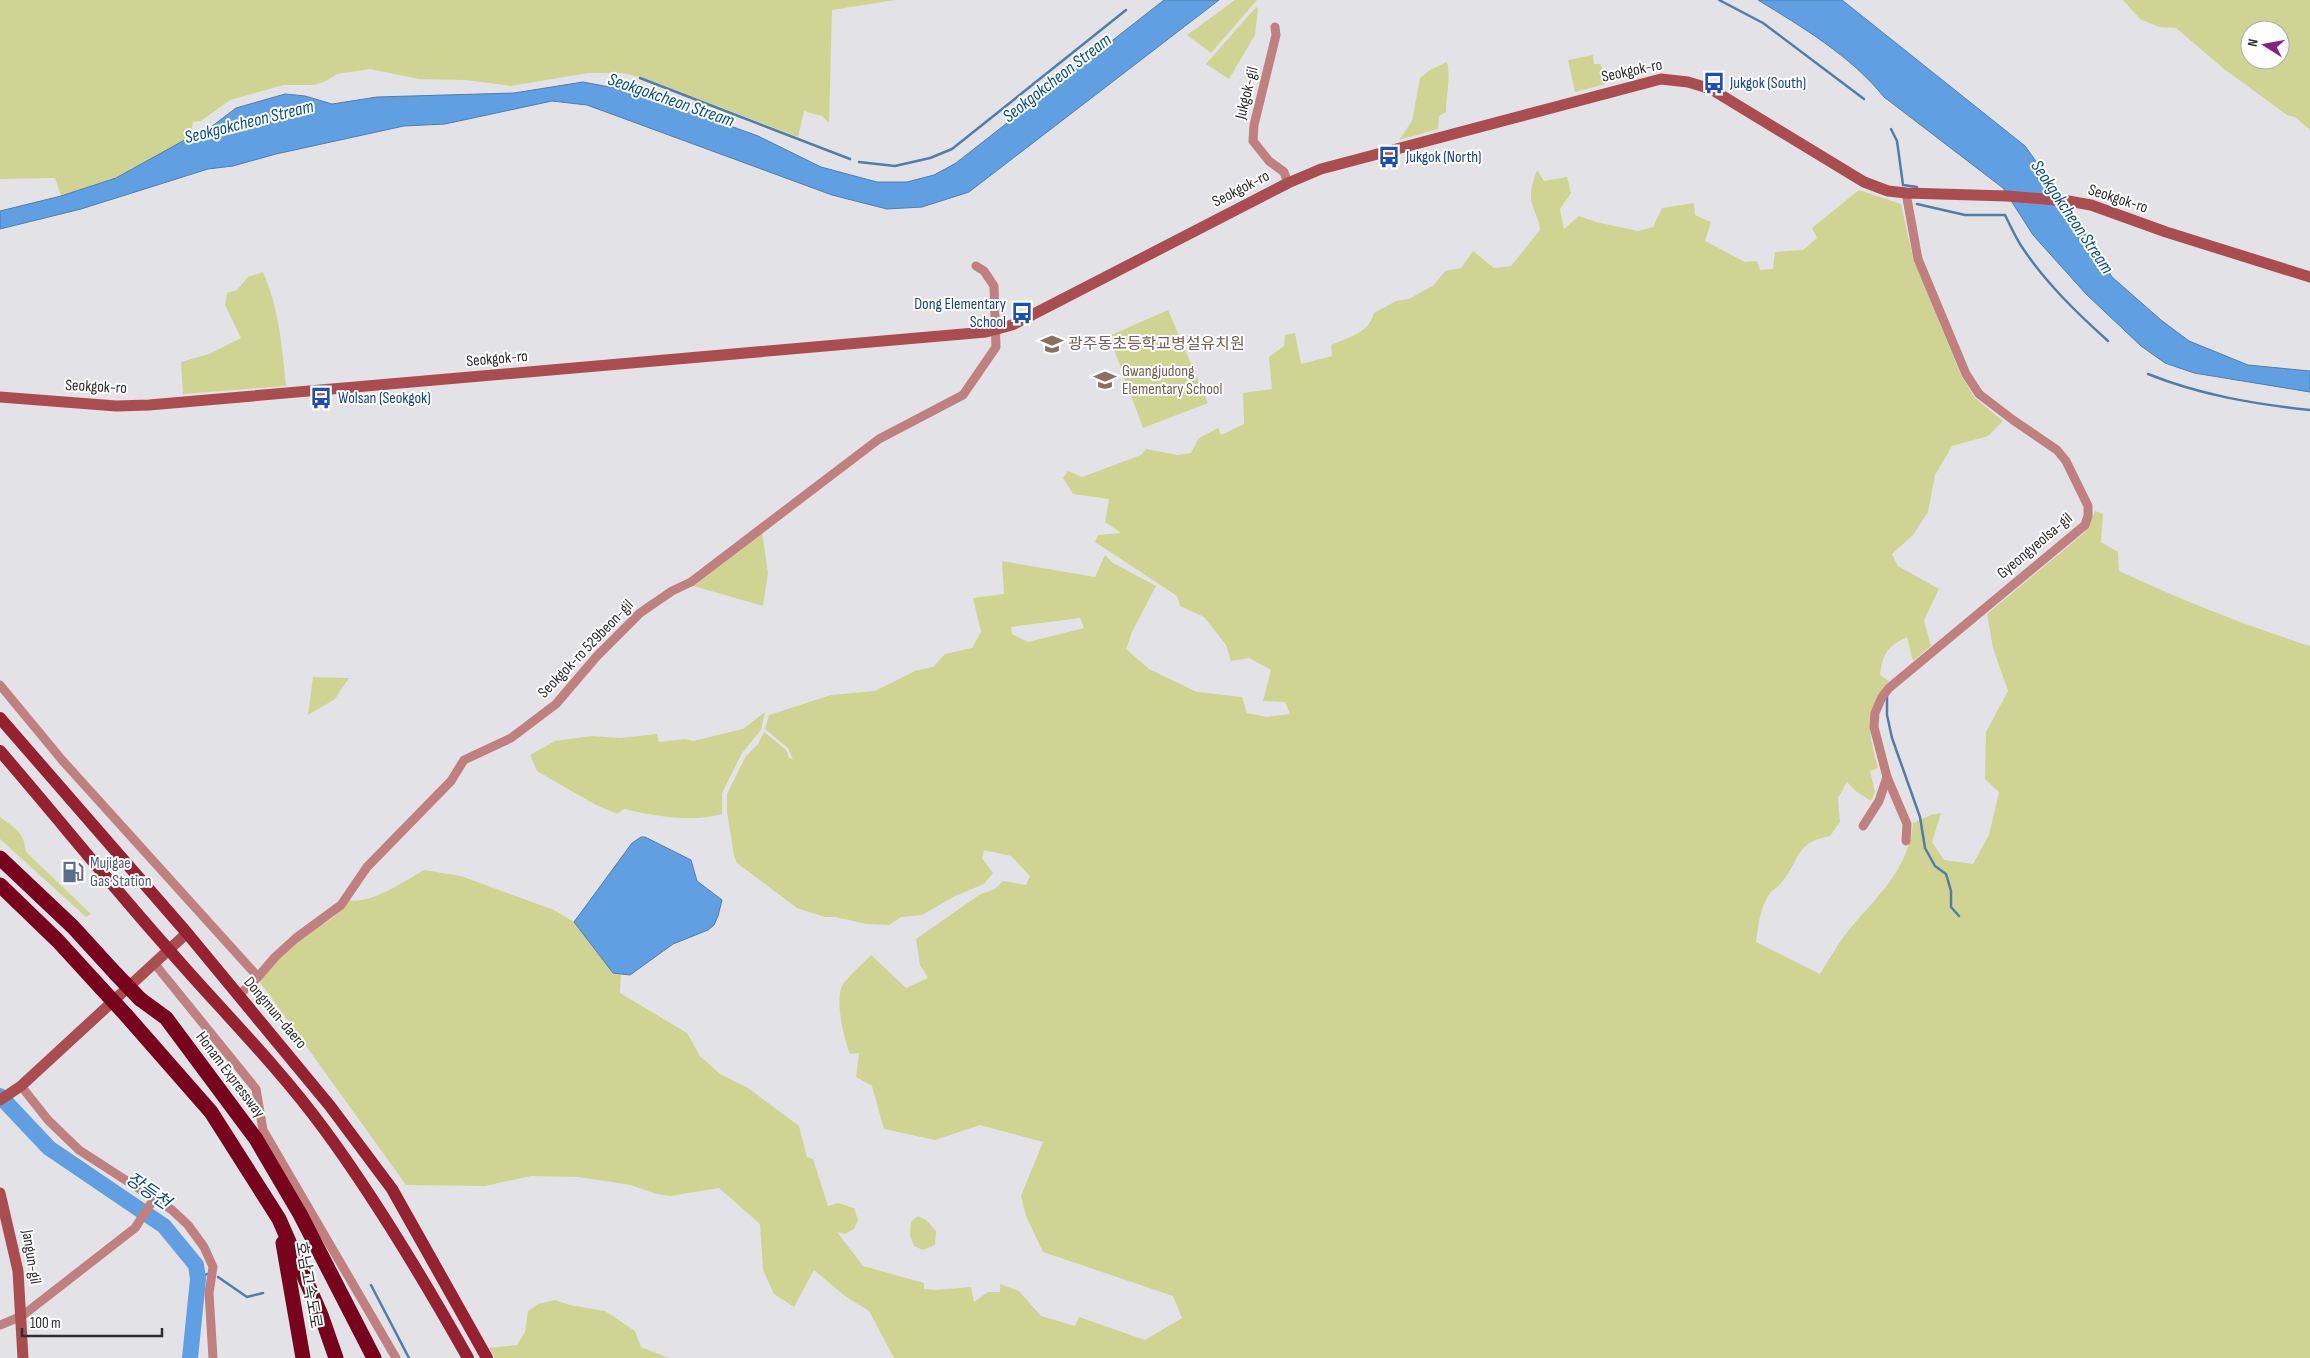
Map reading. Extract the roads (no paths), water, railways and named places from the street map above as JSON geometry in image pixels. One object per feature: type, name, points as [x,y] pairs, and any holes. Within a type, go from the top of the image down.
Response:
[{"type":"highway","name":"Honam Expressway","points":[[0,858],[73,927],[140,999],[166,1018],[256,1139],[300,1214],[374,1358]]},
{"type":"highway","points":[[0,885],[58,941],[211,1112],[279,1219],[321,1315],[336,1358]]},
{"type":"highway","name":"호남고속도로","points":[[279,1219],[303,1358]]},
{"type":"main road","name":"Dongmun-daero","points":[[0,718],[188,933],[330,1106],[392,1190],[487,1358]]},
{"type":"main road","points":[[0,751],[168,950],[298,1096],[323,1128],[349,1164],[415,1268],[468,1358]]},
{"type":"street","name":"Jukgok-gil","points":[[1275,27],[1276,35],[1254,125],[1253,141],[1269,161],[1284,172],[1288,183]]},
{"type":"street","name":"Seokgok-ro","points":[[4,398],[116,406],[148,405],[973,334],[996,329],[1024,319],[1288,183],[1321,169],[1364,156],[1661,79],[1688,82],[1711,89],[1864,182],[1888,191],[2007,196],[2092,205],[2166,232],[2310,278]]},
{"type":"street","name":"Gyeongyeolsa-gil","points":[[1906,193],[1918,259],[1966,374],[1978,394],[2058,450],[2080,486],[2088,506],[2088,516],[2085,524],[1886,693],[1875,713],[1874,727],[1887,777],[1907,824],[1906,841]]},
{"type":"street","points":[[976,266],[984,271],[994,286],[996,329]]},
{"type":"street","name":"Seokgok-ro 529beon-gil","points":[[239,995],[258,978],[275,956],[296,938],[342,905],[367,866],[451,781],[464,760],[511,738],[556,704],[597,656],[640,613],[672,591],[691,582],[879,439],[963,395],[996,347],[996,329]]},
{"type":"street","points":[[0,407],[4,398]]},
{"type":"street","points":[[0,685],[62,760],[258,978]]},
{"type":"street","points":[[1863,826],[1879,801],[1887,777]]},
{"type":"street","points":[[0,1100],[18,1088],[188,933]]},
{"type":"street","points":[[154,963],[256,1089],[263,1130],[396,1358]]},
{"type":"street","points":[[18,1088],[79,1150],[188,1225],[210,1258],[213,1267],[209,1292],[214,1358]]},
{"type":"street","name":"Jangun-gil","points":[[0,1193],[18,1271],[23,1358]]},
{"type":"street","points":[[0,1325],[22,1316],[135,1228],[154,1200]]},
{"type":"water","name":"Seokgokcheon Stream","points":[[1164,0],[1219,0],[969,192],[922,207],[887,209],[832,195],[587,105],[552,101],[445,124],[404,126],[276,154],[233,166],[208,169],[81,209],[0,229],[0,211],[61,196],[116,178],[190,137],[207,130],[236,108],[285,94],[305,96],[332,104],[377,97],[514,93],[583,82],[636,92],[758,136],[821,167],[877,182],[907,182],[934,175],[956,163]]},
{"type":"water","name":"Seokgokcheon Stream","points":[[1758,0],[1842,0],[2025,146],[2072,211],[2112,277],[2161,320],[2189,341],[2248,365],[2310,371],[2310,392],[2194,373],[2165,363],[2141,346],[2086,294],[2033,235],[2003,188],[1884,97],[1857,68],[1841,55]]},
{"type":"water","points":[[641,837],[645,837],[691,860],[697,881],[722,900],[714,925],[708,930],[673,944],[630,975],[613,973],[574,922],[632,843]]},
{"type":"waterway","points":[[1719,0],[1763,23],[1864,99]]},
{"type":"waterway","name":"Seokgokcheon Stream","points":[[859,162],[895,166],[930,158],[952,149],[1126,10]]},
{"type":"waterway","name":"Seokgokcheon Stream","points":[[640,78],[850,159]]},
{"type":"waterway","points":[[1891,129],[1897,141],[1903,185],[1917,187]]},
{"type":"waterway","points":[[1917,204],[1965,215],[2005,215],[2021,246],[2042,275],[2108,341]]},
{"type":"waterway","points":[[2148,374],[2187,388],[2228,398],[2310,410]]},
{"type":"waterway","points":[[1887,697],[1887,715],[1892,738],[1920,817],[1925,848],[1935,866],[1946,874],[1951,891],[1951,907],[1959,916]]},
{"type":"waterway","name":"장등천","points":[[0,1096],[49,1148],[164,1226],[196,1265],[198,1279],[190,1358]]},
{"type":"waterway","points":[[198,1279],[207,1274]]},
{"type":"waterway","points":[[218,1277],[247,1297],[263,1293]]},
{"type":"waterway","points":[[371,1285],[409,1358]]},
{"type":"place","name":"Jukgok (South)","points":[[1714,83]]},
{"type":"place","name":"Jukgok (North)","points":[[1389,157]]},
{"type":"place","name":"Dong Elementary School","points":[[1022,313]]},
{"type":"place","name":"광주동초등학교병설유치원","points":[[1052,344]]},
{"type":"place","name":"Gwangjudong Elementary School","points":[[1105,380]]},
{"type":"place","name":"Wolsan (Seokgok)","points":[[321,398]]},
{"type":"place","name":"Mujigae Gas Station","points":[[73,872]]}]
